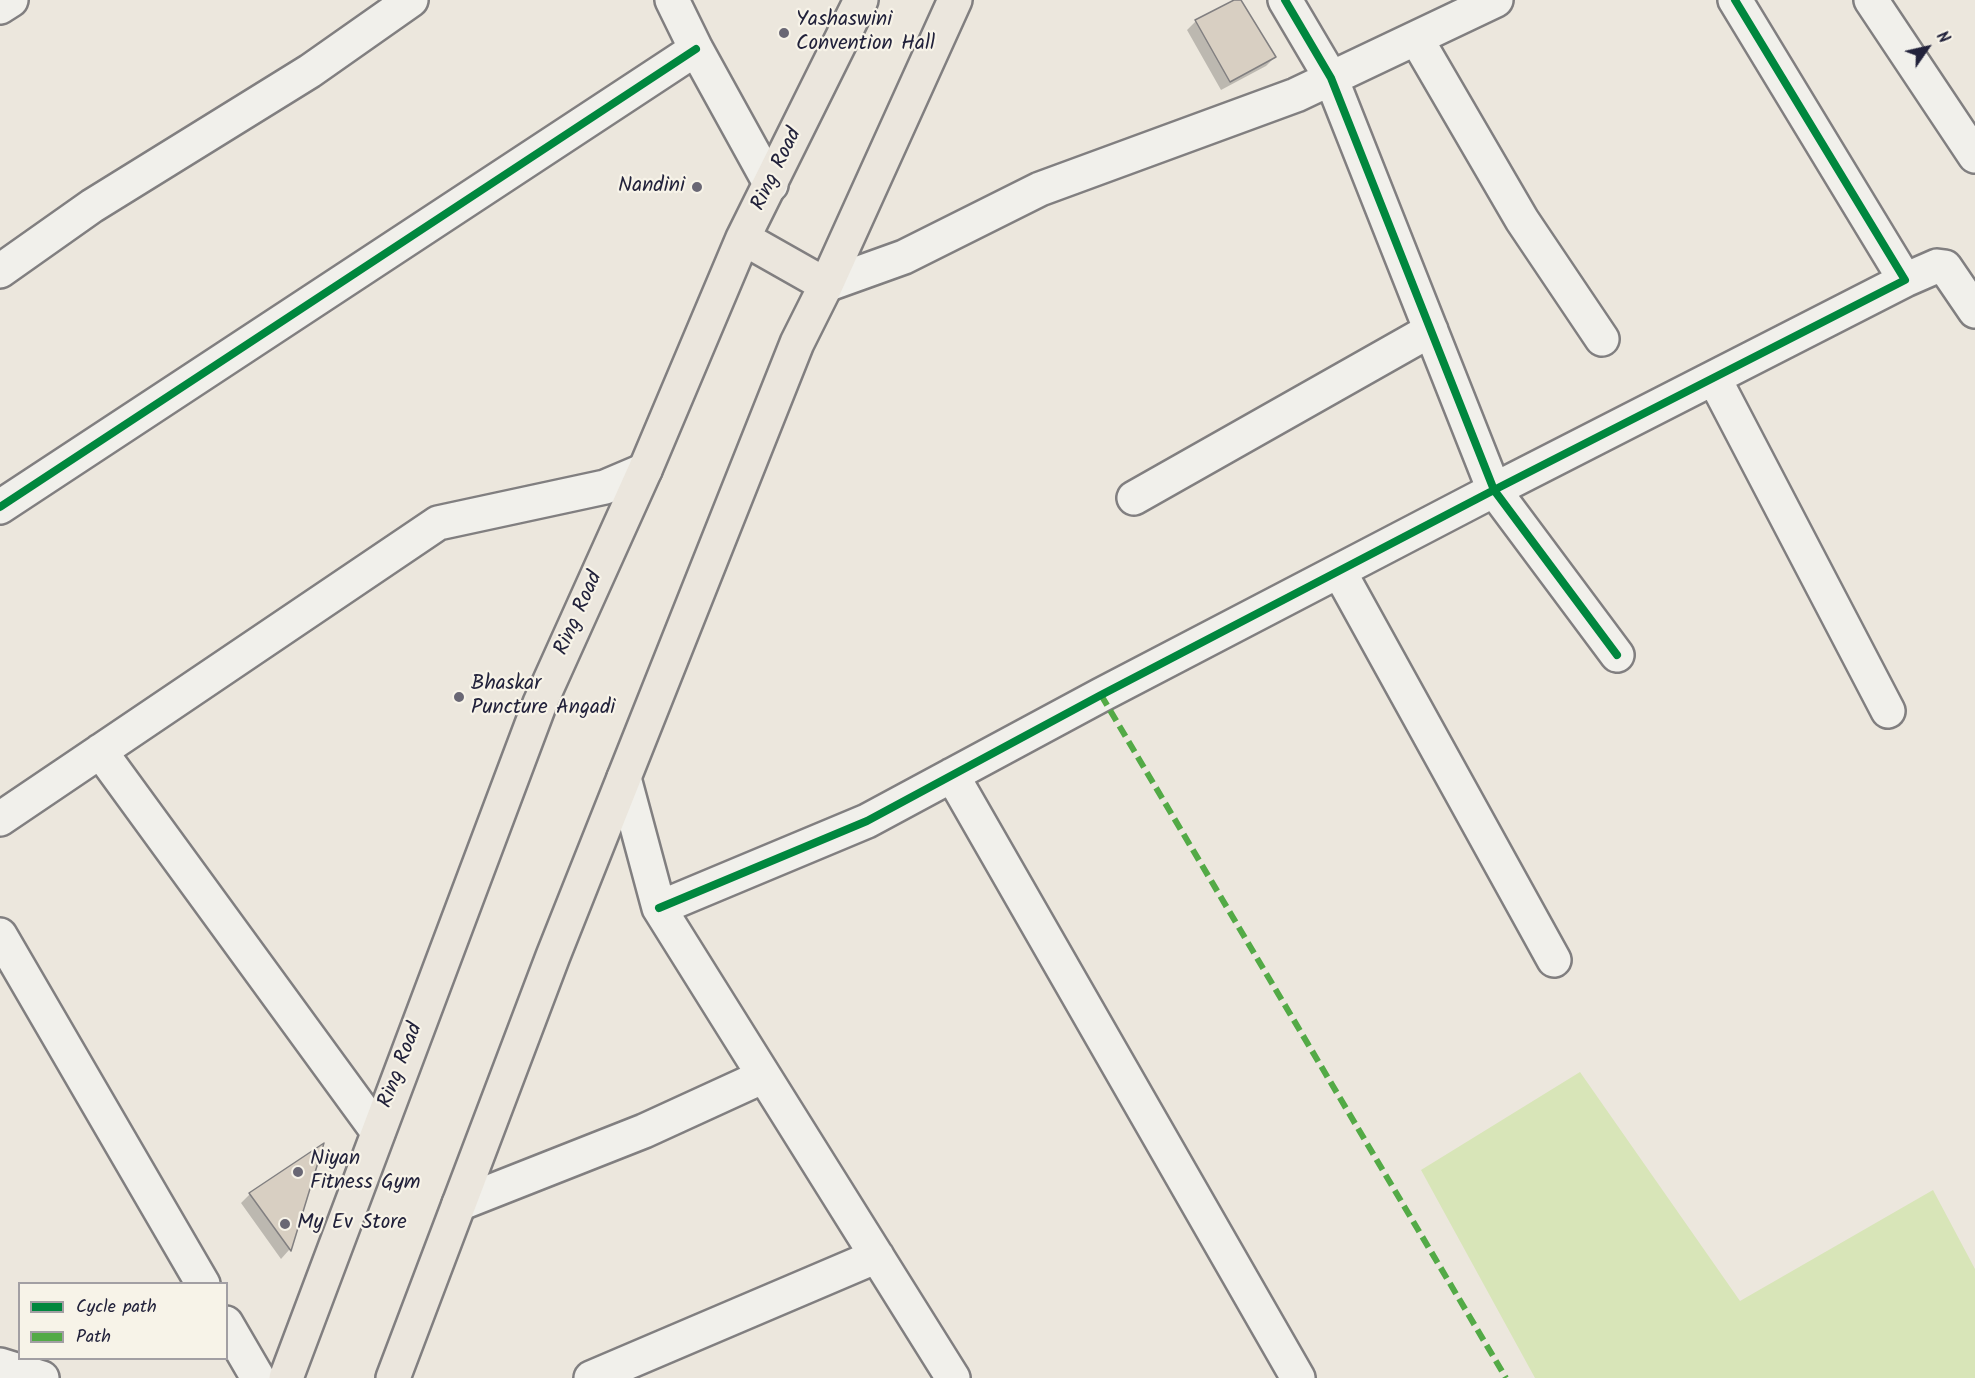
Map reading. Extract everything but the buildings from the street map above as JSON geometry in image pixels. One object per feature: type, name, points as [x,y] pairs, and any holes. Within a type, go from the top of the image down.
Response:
[{"type":"main road","name":"Ring Road","points":[[285,1378],[540,704],[645,470],[743,238],[861,0]]},
{"type":"main road","points":[[393,1378],[553,956],[797,343],[826,285],[956,0]]},
{"type":"main road","points":[[743,238],[826,285]]},
{"type":"street","points":[[0,8],[11,0]]},
{"type":"street","points":[[0,271],[92,206],[310,72],[411,0]]},
{"type":"street","points":[[672,0],[696,49],[771,185]]},
{"type":"street","points":[[1285,0],[1331,78],[1494,490],[1617,655]]},
{"type":"street","points":[[826,285],[904,257],[1040,189],[1296,95],[1496,0]]},
{"type":"street","points":[[1735,0],[1905,280]]},
{"type":"street","points":[[1871,0],[1975,156]]},
{"type":"street","points":[[1416,38],[1522,220],[1602,339]]},
{"type":"street","points":[[0,507],[696,49]]},
{"type":"street","points":[[659,908],[867,821],[1494,490],[1905,280],[1937,266],[1946,267],[1975,311]]},
{"type":"street","points":[[1134,498],[1431,330]]},
{"type":"street","points":[[1714,378],[1888,711]]},
{"type":"street","points":[[0,819],[438,523],[605,487],[645,470]]},
{"type":"street","points":[[1339,571],[1554,960]]},
{"type":"street","points":[[100,751],[378,1132]]},
{"type":"street","points":[[952,775],[1298,1378]]},
{"type":"street","points":[[624,778],[659,908],[953,1378]]},
{"type":"street","points":[[0,935],[202,1282]]},
{"type":"street","points":[[459,1204],[644,1131],[764,1076]]},
{"type":"street","points":[[591,1378],[877,1256]]},
{"type":"street","points":[[228,1326],[258,1378]]},
{"type":"street","points":[[0,1340],[17,1373]]},
{"type":"green space","points":[[1580,1072],[1740,1301],[1933,1190],[1975,1269],[1975,1378],[1535,1378],[1421,1170]]},
{"type":"marked path","points":[[1101,695],[1506,1378]]},
{"type":"cycle path","points":[[659,908],[867,821],[1101,695],[1494,490],[1331,78],[1285,0]]},
{"type":"cycle path","points":[[1617,655],[1494,490],[1905,280],[1735,0]]},
{"type":"cycle path","points":[[0,507],[696,49]]},
{"type":"place","name":"Yashaswini Convention Hall","points":[[784,33]]},
{"type":"place","name":"Nandini","points":[[697,187]]},
{"type":"place","name":"Bhaskar Puncture Angadi","points":[[459,697]]},
{"type":"place","name":"Niyan Fitness Gym","points":[[298,1172]]},
{"type":"place","name":"My Ev Store","points":[[285,1224]]}]
